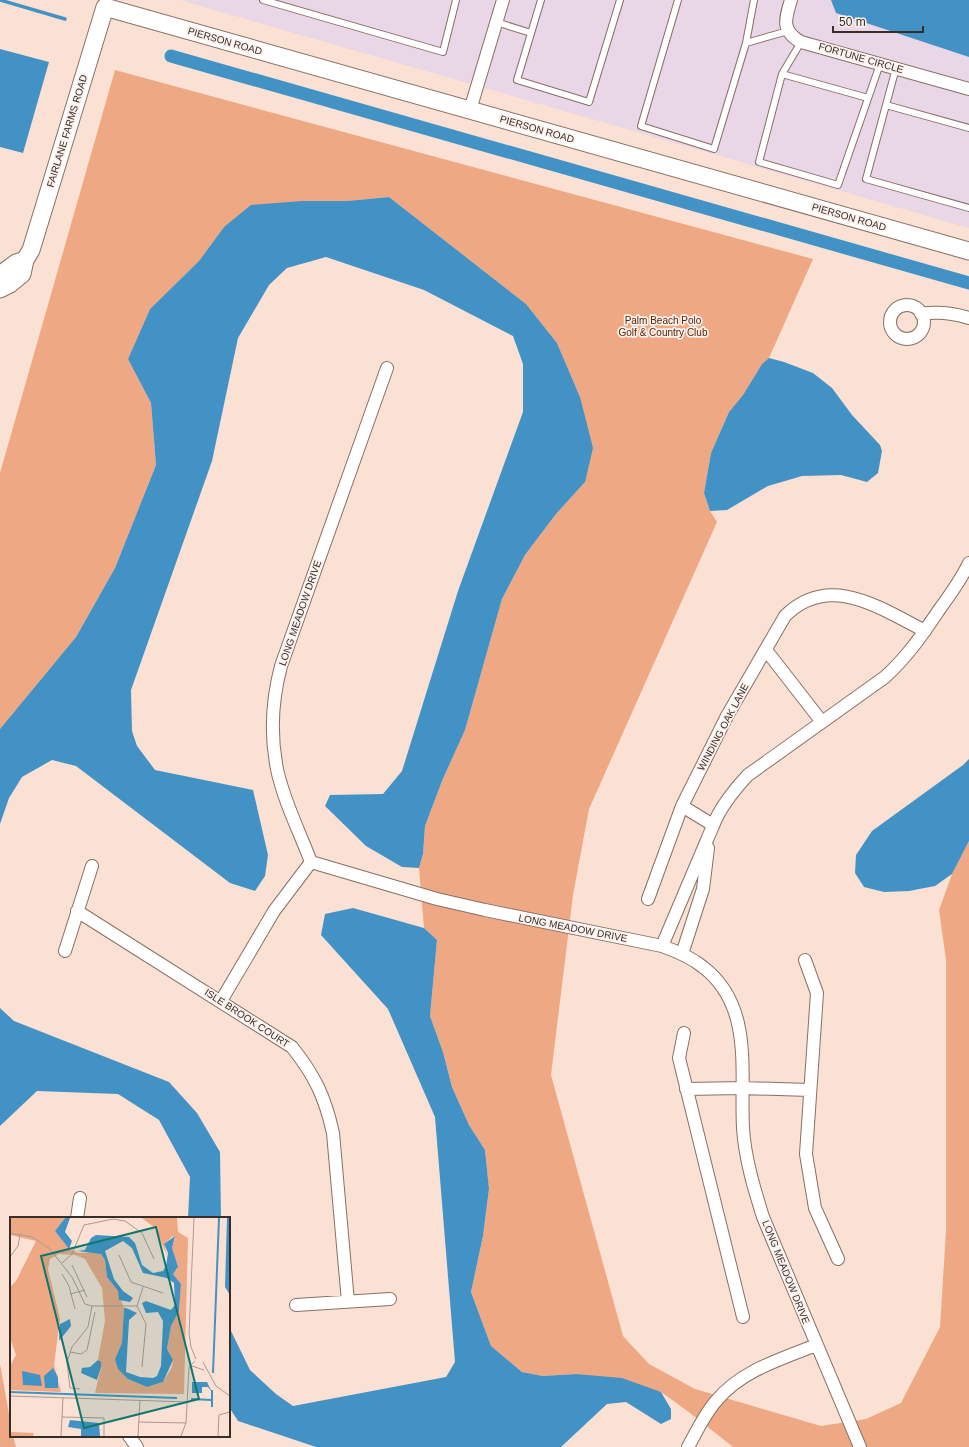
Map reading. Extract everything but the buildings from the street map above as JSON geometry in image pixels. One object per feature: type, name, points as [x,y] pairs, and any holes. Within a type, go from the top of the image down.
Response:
[{"type":"street","points":[[470,110],[503,0]]},
{"type":"street","points":[[788,31],[786,14],[791,0]]},
{"type":"street","name":"PIERSON ROAD","points":[[106,3],[470,110],[969,251]]},
{"type":"street","name":"FAIRLANE FARMS ROAD","points":[[1,286],[16,263],[25,260],[31,250],[106,3]]},
{"type":"street","name":"FORTUNE CIRCLE","points":[[788,31],[794,38],[801,42],[969,89]]},
{"type":"street","points":[[921,314],[931,312],[950,313],[969,318]]},
{"type":"street","name":"LONG MEADOW DRIVE","points":[[387,368],[281,666],[274,700],[272,726],[277,770],[282,787],[311,862],[437,899],[662,946],[682,954],[703,966],[716,978],[726,992],[740,1024],[742,1041],[744,1130],[748,1164],[753,1186],[763,1217],[860,1447]]},
{"type":"street","points":[[662,946],[713,825],[736,787],[748,775],[885,677],[901,662],[925,631],[960,580],[969,563]]},
{"type":"street","name":"WINDING OAK LANE","points":[[648,899],[682,806],[727,716],[785,616],[791,610],[797,605],[812,598],[828,594],[837,594],[853,598],[885,610],[925,631]]},
{"type":"street","points":[[766,650],[822,722]]},
{"type":"street","points":[[682,806],[713,825]]},
{"type":"street","points":[[682,954],[704,889],[709,837]]},
{"type":"street","points":[[221,1001],[274,911],[311,862]]},
{"type":"street","points":[[65,951],[92,866]]},
{"type":"street","name":"ISLE BROOK COURT","points":[[77,911],[292,1047],[306,1064],[321,1092],[329,1112],[335,1141],[348,1302]]},
{"type":"street","points":[[805,960],[817,993],[806,1154],[815,1208],[838,1259]]},
{"type":"street","points":[[684,1033],[679,1058],[743,1317]]},
{"type":"street","points":[[686,1089],[742,1088],[810,1090]]},
{"type":"street","points":[[77,1217],[80,1198]]},
{"type":"street","points":[[296,1305],[390,1299]]},
{"type":"street","points":[[688,1447],[706,1414],[729,1387],[743,1377],[759,1369],[816,1345]]},
{"type":"street","points":[[130,1437],[137,1447]]},
{"type":"lane","points":[[263,0],[443,52],[456,0]]},
{"type":"lane","points":[[541,0],[517,80],[589,102],[620,0]]},
{"type":"lane","points":[[678,0],[641,126],[714,149],[746,43],[754,0]]},
{"type":"lane","points":[[496,22],[531,33]]},
{"type":"lane","points":[[746,43],[788,31]]},
{"type":"lane","points":[[801,42],[782,74],[759,162],[838,185],[880,64]]},
{"type":"lane","points":[[896,68],[866,179],[969,208]]},
{"type":"lane","points":[[782,74],[868,98]]},
{"type":"lane","points":[[886,105],[969,128]]},
{"type":"shaded area","points":[[180,0],[969,0],[969,228]]},
{"type":"green space","name":"Palm Beach Polo Golf & Country Club","points":[[115,70],[813,259],[769,358],[762,364],[743,395],[729,412],[711,453],[704,493],[710,511],[717,522],[589,809],[573,895],[551,1075],[623,1336],[649,1364],[695,1389],[821,1426],[866,1419],[901,1403],[940,1327],[946,1231],[946,960],[939,910],[952,874],[969,841],[969,1447],[733,1447],[661,1392],[576,1374],[543,1376],[522,1372],[491,1346],[471,1292],[483,1236],[489,1190],[485,1150],[469,1125],[452,1087],[443,1052],[430,1016],[437,940],[424,928],[419,868],[423,854],[425,826],[442,781],[465,730],[502,599],[525,555],[556,514],[585,482],[580,397],[557,343],[526,304],[389,197],[347,201],[302,201],[224,227],[199,261],[150,309],[128,359],[151,403],[156,465],[115,568],[76,637],[0,729],[0,473]]},
{"type":"green space","points":[[0,1364],[10,1419],[10,1437],[13,1437],[16,1447],[0,1447]]},
{"type":"water","points":[[831,0],[969,0],[969,57],[836,13]]},
{"type":"water","points":[[0,49],[49,62],[23,153],[0,147]]},
{"type":"water","points":[[389,197],[526,304],[557,343],[580,397],[593,448],[585,482],[556,514],[525,555],[502,599],[465,730],[442,781],[425,826],[423,854],[419,868],[402,867],[366,846],[325,806],[330,795],[383,794],[402,771],[458,591],[523,412],[523,364],[513,336],[424,290],[326,257],[287,268],[269,285],[238,338],[212,461],[131,690],[132,731],[137,746],[155,770],[253,790],[268,855],[265,876],[255,891],[230,883],[76,766],[52,760],[22,777],[9,798],[0,824],[0,729],[76,637],[115,568],[156,465],[151,403],[128,359],[150,309],[199,261],[224,227],[251,205],[302,201],[347,201]]},
{"type":"water","points":[[769,358],[813,373],[832,388],[852,415],[880,445],[882,451],[878,473],[867,482],[841,475],[802,476],[768,486],[727,510],[710,511],[704,493],[711,453],[729,412],[743,395],[762,364]]},
{"type":"water","points":[[969,759],[969,841],[952,874],[935,886],[909,891],[884,892],[864,887],[855,873],[856,855],[872,831],[963,765]]},
{"type":"water","points":[[353,908],[424,928],[437,940],[430,1016],[443,1052],[452,1087],[469,1125],[485,1150],[489,1189],[483,1236],[471,1292],[491,1346],[522,1372],[543,1376],[576,1374],[622,1378],[661,1392],[671,1409],[671,1419],[661,1424],[626,1402],[607,1404],[561,1447],[316,1447],[238,1421],[230,1409],[230,1320],[231,1331],[250,1370],[276,1394],[293,1406],[446,1377],[455,1362],[435,1117],[388,1009],[321,935],[325,914]]},
{"type":"water","points":[[0,1008],[14,1021],[169,1082],[197,1113],[220,1152],[221,1217],[188,1217],[190,1177],[159,1120],[118,1094],[37,1091],[0,1126]]},
{"type":"waterway","points":[[0,0],[65,19]]},
{"type":"waterway","points":[[171,56],[969,283]]}]
